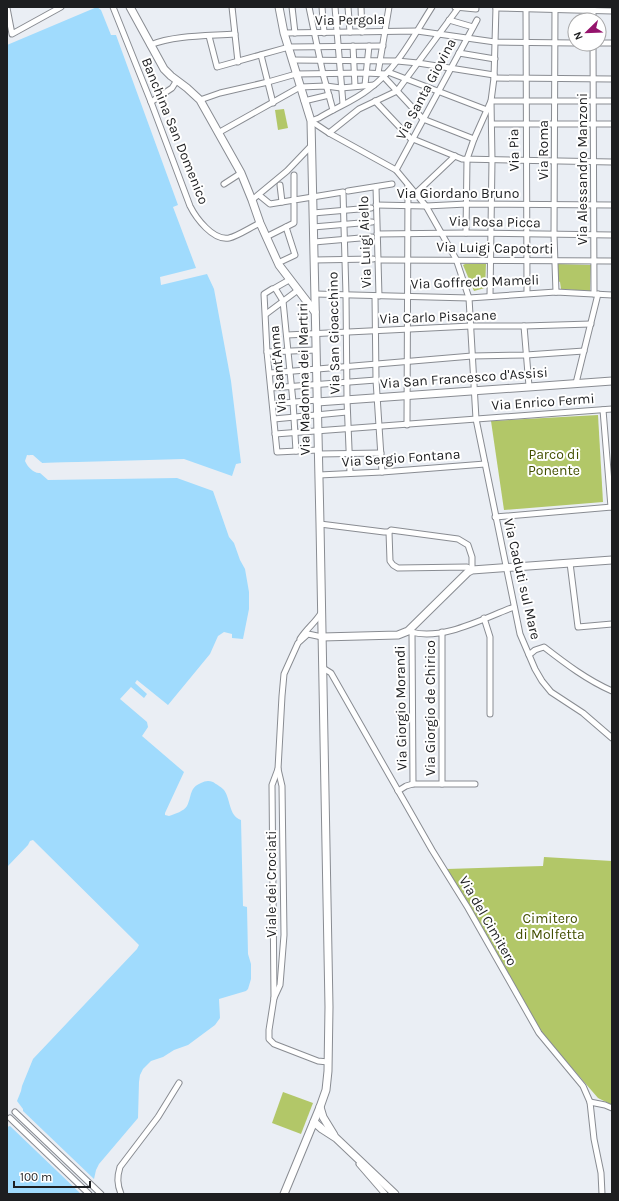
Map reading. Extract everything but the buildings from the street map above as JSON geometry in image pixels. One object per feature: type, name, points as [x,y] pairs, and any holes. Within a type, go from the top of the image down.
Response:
[{"type":"street","points":[[7,8],[12,34],[61,7]]},
{"type":"street","name":"Banchina San Domenico","points":[[112,7],[151,102],[190,206],[199,222],[222,238],[229,238],[260,223]]},
{"type":"street","points":[[130,7],[164,69],[200,100],[240,173],[278,263],[289,280],[315,312]]},
{"type":"street","points":[[232,7],[238,62]]},
{"type":"street","points":[[279,7],[284,33],[311,121],[329,133],[396,170]]},
{"type":"street","points":[[292,7],[295,33]]},
{"type":"street","points":[[309,7],[323,74],[333,110]]},
{"type":"street","points":[[322,7],[324,33]]},
{"type":"street","points":[[335,7],[343,104]]},
{"type":"street","points":[[348,7],[350,32]]},
{"type":"street","points":[[360,7],[362,32]]},
{"type":"street","points":[[378,73],[389,7]]},
{"type":"street","points":[[311,121],[369,90],[375,85],[397,61],[432,7]]},
{"type":"street","points":[[455,7],[476,9]]},
{"type":"street","points":[[490,296],[492,205],[491,101],[496,42],[496,7],[593,9],[612,11]]},
{"type":"street","points":[[329,133],[359,109],[397,91],[459,8]]},
{"type":"street","name":"Via Pia","points":[[526,8],[527,293]]},
{"type":"street","name":"Via Roma","points":[[555,8],[556,161],[554,261],[556,292]]},
{"type":"street","points":[[449,20],[473,27]]},
{"type":"street","name":"Via Santa Giovina","points":[[396,170],[477,20]]},
{"type":"street","name":"Via Pergola","points":[[284,33],[417,31],[496,42],[567,43]]},
{"type":"street","points":[[150,45],[182,37],[235,34]]},
{"type":"street","points":[[209,36],[217,67],[289,47],[383,46]]},
{"type":"street","points":[[353,46],[355,86]]},
{"type":"street","points":[[365,85],[369,46]]},
{"type":"street","name":"Via Alessandro Manzoni","points":[[576,383],[591,324],[596,294],[594,235],[595,162],[593,52]]},
{"type":"street","points":[[459,53],[495,59]]},
{"type":"street","points":[[261,55],[273,103]]},
{"type":"street","points":[[292,60],[320,59],[397,61],[452,68],[494,76],[612,79]]},
{"type":"street","points":[[200,100],[220,93],[296,74],[378,73],[406,79],[487,110]]},
{"type":"street","points":[[386,74],[397,91],[423,119],[474,139]]},
{"type":"street","points":[[151,102],[172,88],[177,80]]},
{"type":"street","points":[[218,133],[300,87],[326,86],[341,88],[375,85]]},
{"type":"street","points":[[304,101],[328,95]]},
{"type":"street","points":[[491,101],[612,100]]},
{"type":"street","points":[[375,101],[412,139],[455,156],[467,159],[492,160],[612,162]]},
{"type":"street","points":[[466,233],[467,159],[491,101]]},
{"type":"street","name":"Via Madonna dei Martiri","points":[[284,1194],[320,1107],[326,1085],[328,1062],[329,1007],[322,611],[314,242],[310,147],[311,121]]},
{"type":"street","points":[[492,124],[612,124]]},
{"type":"street","points":[[252,200],[287,172],[310,147]]},
{"type":"street","points":[[416,193],[455,156]]},
{"type":"street","name":"Via Caduti sul Mare","points":[[396,170],[426,206],[456,259],[469,298],[476,419],[520,634],[542,681],[551,692],[583,713],[612,738]]},
{"type":"street","points":[[224,184],[240,173]]},
{"type":"street","points":[[266,237],[294,223],[294,175]]},
{"type":"street","points":[[259,195],[270,204],[294,202],[312,197],[392,184]]},
{"type":"street","points":[[280,185],[282,202]]},
{"type":"street","points":[[407,425],[406,260],[408,185]]},
{"type":"street","name":"Via Luigi Aiello","points":[[376,187],[374,207],[377,296],[375,331],[376,380],[382,472]]},
{"type":"street","name":"Via San Gioacchino","points":[[345,192],[344,224],[347,412],[350,473]]},
{"type":"street","name":"Via Giordano Bruno","points":[[313,213],[374,207],[467,204],[612,205]]},
{"type":"street","points":[[313,227],[372,222]]},
{"type":"street","points":[[278,263],[295,255],[286,227]]},
{"type":"street","name":"Via Rosa Picca","points":[[314,242],[375,235],[441,233],[612,235]]},
{"type":"street","name":"Via Luigi Capotorti","points":[[314,260],[456,259],[491,261],[612,261]]},
{"type":"street","points":[[289,280],[264,294],[267,352],[277,452],[296,451],[349,454],[380,453]]},
{"type":"street","name":"Via Sant'Anna","points":[[273,288],[283,301],[293,402],[296,451]]},
{"type":"street","points":[[266,314],[298,290]]},
{"type":"street","name":"Via Goffredo Mameli","points":[[315,294],[469,298],[556,292],[612,295]]},
{"type":"street","name":"Via Carlo Pisacane","points":[[286,335],[471,326],[591,324]]},
{"type":"street","points":[[524,326],[529,386]]},
{"type":"street","points":[[267,352],[316,350]]},
{"type":"street","points":[[270,373],[472,356],[526,355],[584,351]]},
{"type":"street","points":[[271,388],[376,380]]},
{"type":"street","name":"Via San Francesco d'Assisi","points":[[317,401],[612,381]]},
{"type":"street","points":[[273,404],[317,401]]},
{"type":"street","points":[[495,517],[612,507],[610,458],[603,410]]},
{"type":"street","name":"Via Enrico Fermi","points":[[275,434],[612,410]]},
{"type":"street","points":[[274,419],[347,412]]},
{"type":"street","name":"Via Sergio Fontana","points":[[319,475],[485,464]]},
{"type":"street","points":[[320,524],[389,532],[391,530],[458,539],[468,545],[472,558],[472,570]]},
{"type":"street","points":[[389,532],[390,561],[398,568],[467,567],[472,570]]},
{"type":"street","points":[[410,631],[468,572],[472,570],[612,560]]},
{"type":"street","points":[[570,563],[578,627],[612,624]]},
{"type":"street","points":[[298,643],[308,634],[322,637],[398,635],[410,631],[430,634],[442,632],[465,626],[514,607]]},
{"type":"street","name":"Viale dei Crociati","points":[[274,998],[280,985],[284,935],[282,786],[278,769],[284,674],[298,643],[322,611]]},
{"type":"street","points":[[484,618],[490,637],[490,714]]},
{"type":"street","points":[[305,632],[314,626],[322,628]]},
{"type":"street","name":"Via Giorgio Morandi","points":[[410,631],[413,784]]},
{"type":"street","name":"Via Giorgio de Chirico","points":[[442,632],[442,784]]},
{"type":"street","points":[[529,655],[535,650],[544,647],[571,668],[612,691]]},
{"type":"street","name":"Via del Cimitero","points":[[323,668],[331,673],[539,1033],[583,1086],[590,1102],[594,1139],[601,1173],[602,1194]]},
{"type":"street","name":"Viale dei Crociati","points":[[278,769],[272,785],[274,998],[269,1039],[273,1044],[318,1061],[328,1062]]},
{"type":"street","points":[[398,791],[413,784],[475,784]]},
{"type":"street","points":[[121,1194],[118,1187],[117,1176],[120,1167],[150,1129],[179,1083]]},
{"type":"street","points":[[590,1102],[612,1108]]},
{"type":"street","points":[[320,1107],[327,1130]]},
{"type":"street","points":[[15,1112],[101,1194]]},
{"type":"street","points":[[10,1118],[89,1194]]},
{"type":"street","points":[[314,1122],[321,1121],[327,1130],[396,1194]]},
{"type":"street","points":[[308,1134],[327,1130]]},
{"type":"street","points":[[348,1149],[385,1194]]},
{"type":"green space","points":[[284,109],[288,128],[278,130],[275,110]]},
{"type":"green space","points":[[486,264],[485,288],[474,291],[463,265]]},
{"type":"green space","points":[[557,264],[591,265],[590,291],[561,289],[560,282],[558,281]]},
{"type":"green space","name":"Parco di Ponente","points":[[598,415],[603,502],[504,510],[491,421]]},
{"type":"green space","name":"Cimitero di Molfetta","points":[[544,857],[612,861],[612,1105],[598,1098],[541,1032],[447,869],[543,866]]},
{"type":"green space","points":[[283,1092],[313,1103],[301,1134],[272,1123]]},
{"type":"water","points":[[97,7],[101,10],[111,35],[116,35],[178,205],[173,207],[196,268],[160,277],[161,285],[207,274],[214,289],[231,381],[241,463],[236,464],[232,476],[184,459],[42,463],[33,456],[27,455],[25,461],[31,469],[40,473],[48,480],[177,478],[213,491],[229,537],[234,543],[245,569],[249,592],[249,609],[243,639],[232,638],[232,634],[224,632],[218,636],[210,654],[168,705],[137,680],[135,683],[147,694],[144,698],[131,687],[120,699],[147,722],[148,727],[142,736],[184,772],[165,815],[169,816],[184,809],[189,802],[194,787],[202,782],[208,781],[213,782],[226,792],[234,815],[241,820],[243,906],[247,907],[248,954],[251,964],[251,979],[246,991],[219,999],[220,1018],[215,1025],[188,1045],[151,1061],[143,1069],[139,1082],[138,1118],[99,1164],[94,1179],[23,1111],[17,1101],[33,1059],[137,949],[139,945],[33,840],[30,841],[7,867],[7,45]]},
{"type":"water","points":[[10,1126],[81,1194],[7,1194],[7,1127]]},
{"type":"pier","points":[[33,455],[42,463],[103,463],[41,465],[32,457],[28,457]]}]
